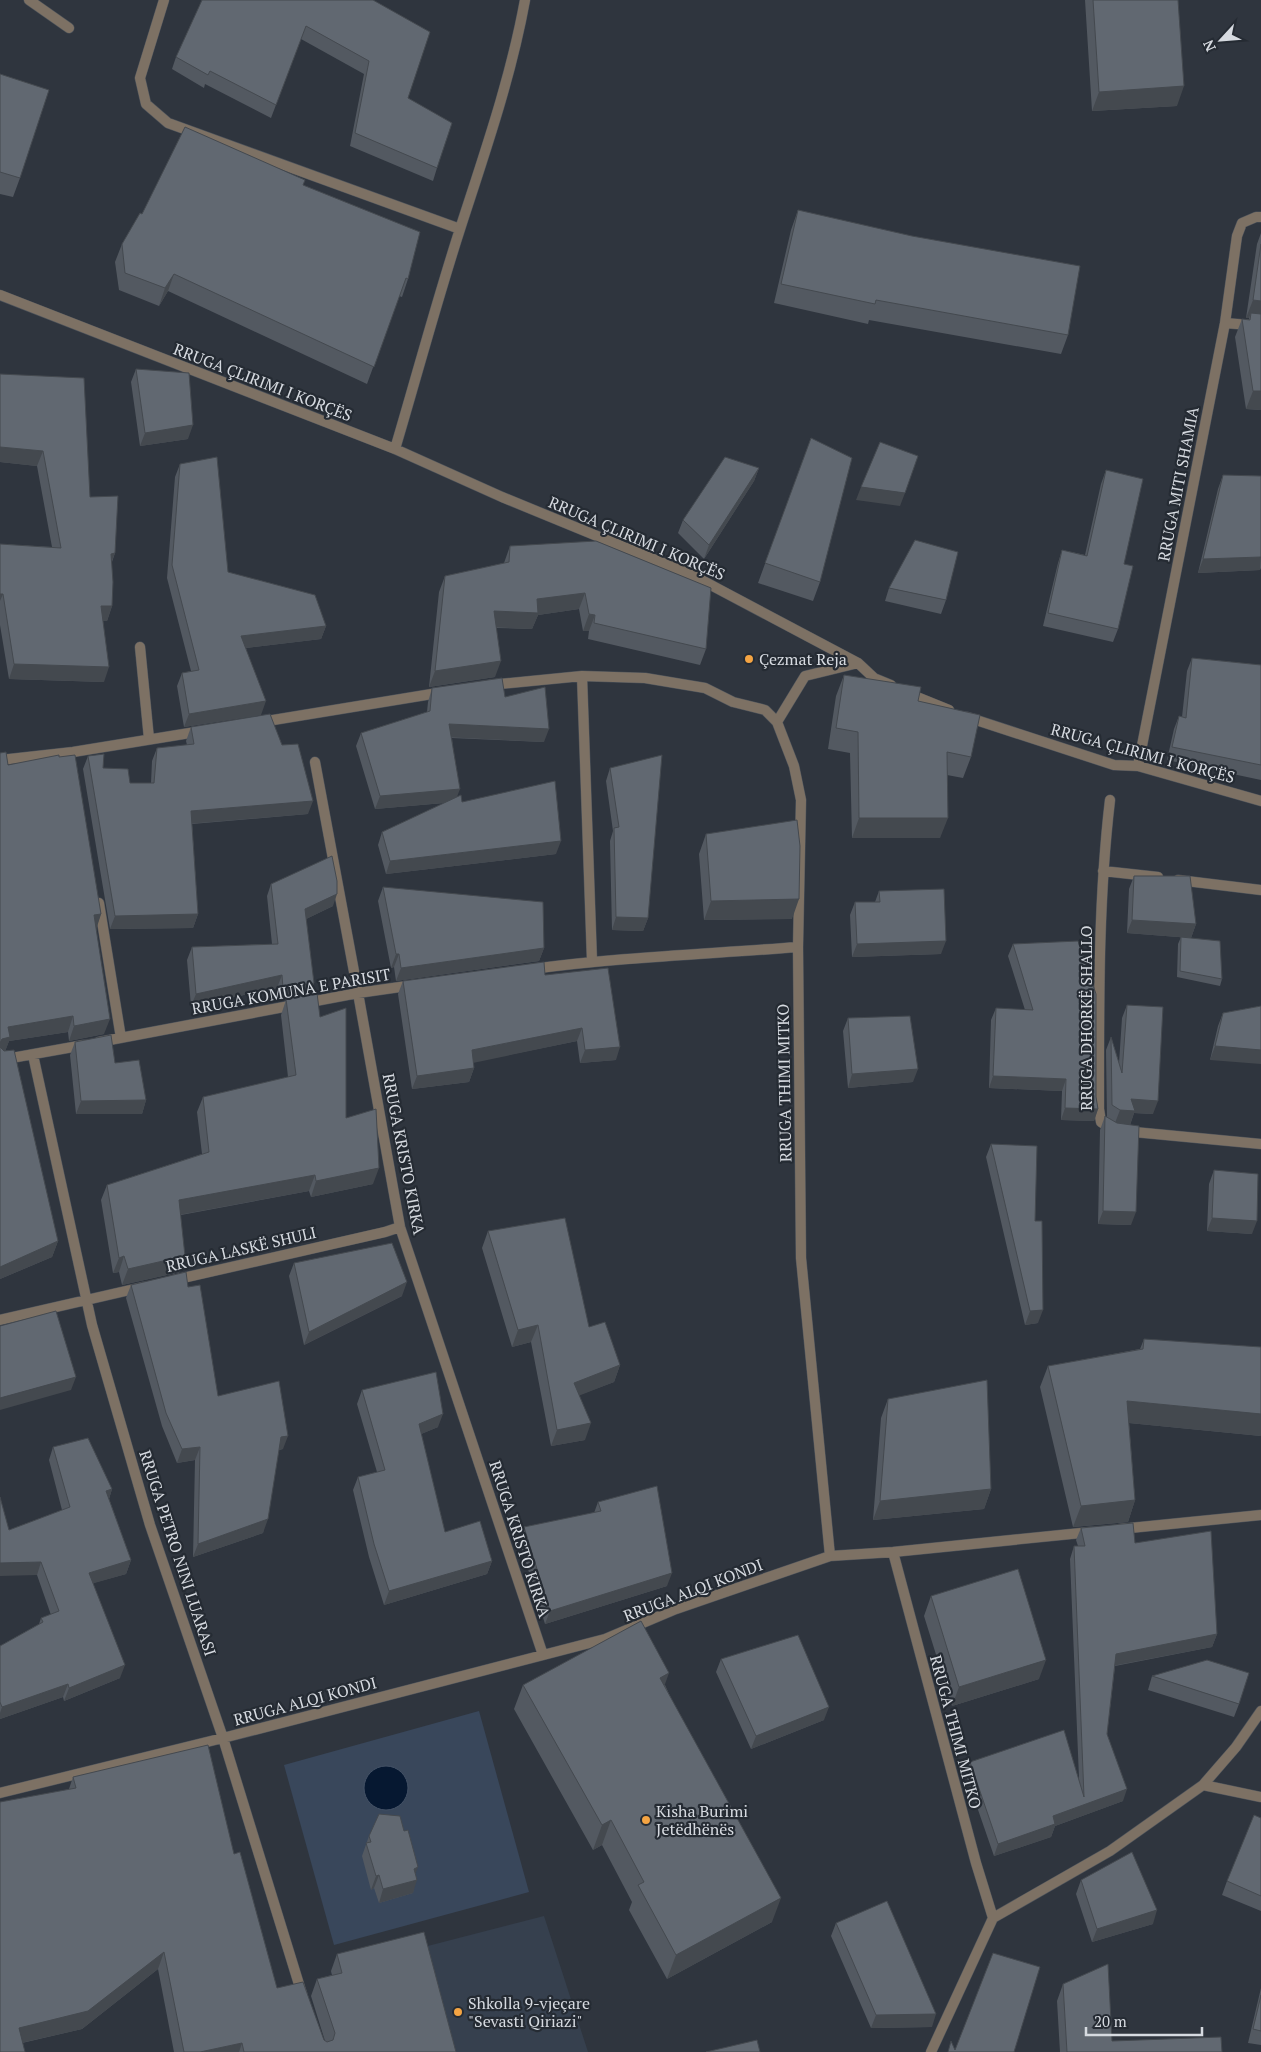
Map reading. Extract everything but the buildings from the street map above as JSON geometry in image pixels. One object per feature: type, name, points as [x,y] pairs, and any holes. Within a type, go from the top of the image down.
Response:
[{"type":"street","points":[[29,0],[69,28]]},
{"type":"street","points":[[164,0],[140,78],[146,104],[168,123],[460,229]]},
{"type":"street","points":[[395,449],[460,229],[492,132],[518,39],[525,0]]},
{"type":"street","name":"RRUGA MITI SHAMIA","points":[[1138,766],[1225,323],[1237,236],[1242,223],[1258,217]]},
{"type":"street","name":"RRUGA ÇLIRIMI I KORÇËS","points":[[0,295],[395,449],[502,497],[692,575],[858,663],[874,678],[916,697],[976,720],[1114,765],[1138,766],[1261,801]]},
{"type":"street","points":[[1225,323],[1261,326]]},
{"type":"street","points":[[140,647],[149,739]]},
{"type":"street","points":[[477,686],[582,676],[645,678],[705,688],[732,702],[765,710],[776,722],[805,676],[858,663]]},
{"type":"street","points":[[582,676],[592,961]]},
{"type":"street","points":[[252,724],[458,689]]},
{"type":"street","name":"RRUGA THIMI MITKO","points":[[776,722],[794,766],[801,800],[798,948],[801,1258],[830,1556]]},
{"type":"street","points":[[0,760],[74,757],[149,739],[214,730]]},
{"type":"street","name":"RRUGA KRISTO KIRKA","points":[[315,762],[400,1227],[543,1655]]},
{"type":"street","name":"RRUGA DHORKË SHALLO","points":[[1110,800],[1103,871],[1100,943],[1099,1100],[1101,1122],[1113,1130],[1261,1144]]},
{"type":"street","points":[[1103,871],[1261,890]]},
{"type":"street","points":[[96,890],[121,1038]]},
{"type":"street","points":[[524,970],[592,961],[640,960],[798,948]]},
{"type":"street","name":"RRUGA KOMUNA E PARISIT","points":[[0,1060],[358,992],[426,983]]},
{"type":"street","name":"RRUGA PETRO NINI LUARASI","points":[[33,1055],[92,1326],[150,1525],[223,1738],[307,2007]]},
{"type":"street","name":"RRUGA LASKË SHULI","points":[[0,1320],[400,1227]]},
{"type":"street","name":"RRUGA ALQI KONDI","points":[[0,1793],[223,1738],[605,1639],[676,1609],[830,1556],[893,1552],[1261,1514]]},
{"type":"street","name":"RRUGA THIMI MITKO","points":[[893,1552],[992,1918]]},
{"type":"street","points":[[931,2052],[992,1918],[1110,1851],[1203,1785],[1236,1747],[1261,1711]]},
{"type":"street","points":[[1203,1785],[1261,1797]]},
{"type":"shaded area","points":[[479,1711],[529,1892],[334,1945],[284,1765]]},
{"type":"shaded area","points":[[382,1766],[390,1766],[402,1772],[408,1788],[402,1804],[390,1810],[382,1810],[370,1804],[364,1792],[364,1784],[370,1772]]},
{"type":"shaded area","name":"Shkolla 9-vjeçare \"Sevasti Qiriazi\"","points":[[544,1916],[588,2052],[352,2052],[331,1971]]},
{"type":"place","name":"Çezmat Reja","points":[[749,659]]},
{"type":"place","name":"Kisha Burimi Jetëdhënës","points":[[646,1820]]},
{"type":"place","name":"Shkolla 9-vjeçare \"Sevasti Qiriazi\"","points":[[458,2012]]}]
